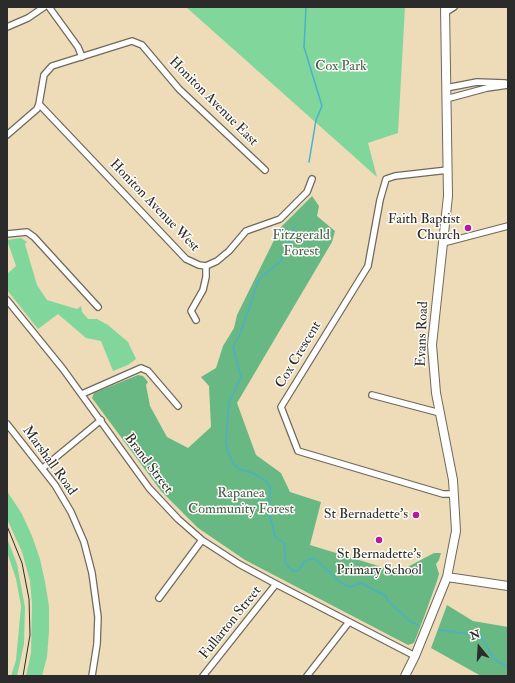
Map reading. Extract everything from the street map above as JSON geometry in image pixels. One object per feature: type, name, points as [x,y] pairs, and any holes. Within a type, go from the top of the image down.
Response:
[{"type":"street","points":[[7,27],[28,18],[44,7]]},
{"type":"street","points":[[49,7],[78,47],[82,57]]},
{"type":"street","points":[[446,9],[454,7]]},
{"type":"street","name":"Evans Road","points":[[405,676],[416,656],[447,577],[456,531],[451,466],[434,376],[432,345],[448,196],[446,9]]},
{"type":"street","name":"Honiton Avenue East","points":[[39,104],[42,79],[46,72],[55,64],[128,42],[136,42],[142,45],[179,90],[265,170]]},
{"type":"street","points":[[446,88],[482,82],[508,84]]},
{"type":"street","points":[[446,100],[508,84]]},
{"type":"street","points":[[7,135],[28,117],[39,104]]},
{"type":"street","name":"Honiton Avenue West","points":[[39,104],[186,259],[194,264],[206,266],[212,264],[222,257],[246,231],[271,224],[282,218],[307,192],[312,179]]},
{"type":"street","name":"Cox Crescent","points":[[448,170],[395,176],[386,179],[380,200],[368,266],[281,407],[298,451],[443,494],[454,494]]},
{"type":"street","points":[[443,243],[508,226]]},
{"type":"street","points":[[7,234],[27,232],[34,237],[98,307]]},
{"type":"street","points":[[196,320],[191,311],[203,290],[206,277],[206,266]]},
{"type":"street","name":"Brand Street","points":[[7,300],[82,394],[149,488],[178,519],[202,540],[276,584],[416,656]]},
{"type":"street","points":[[82,394],[141,368],[148,371],[178,406]]},
{"type":"street","points":[[372,395],[440,413]]},
{"type":"street","points":[[43,468],[101,420]]},
{"type":"street","name":"Marshall Road","points":[[7,424],[43,468],[71,512],[84,542],[92,573],[98,617],[97,644],[92,676]]},
{"type":"street","points":[[159,598],[202,540]]},
{"type":"street","points":[[447,577],[508,586]]},
{"type":"street","name":"Fullarton Street","points":[[204,676],[276,584]]},
{"type":"street","points":[[307,676],[349,622]]},
{"type":"green space","name":"Cox Park","points":[[186,7],[405,7],[398,133],[368,143],[377,177]]},
{"type":"green space","name":"Rapanea Community Forest","points":[[312,196],[319,206],[317,216],[335,231],[332,242],[237,403],[256,455],[281,473],[290,492],[321,502],[310,545],[398,572],[434,553],[441,553],[436,564],[439,574],[437,581],[414,643],[408,645],[245,560],[198,528],[161,491],[92,398],[94,393],[138,375],[143,376],[148,382],[146,385],[150,406],[167,437],[188,448],[211,427],[209,386],[201,377],[216,368],[223,346],[234,328],[237,315],[280,228]]},
{"type":"green space","points":[[21,238],[27,242],[25,244],[37,285],[47,300],[77,309],[81,306],[82,312],[88,319],[97,319],[108,325],[128,342],[136,359],[128,365],[113,371],[101,341],[86,338],[58,314],[38,329],[7,290],[7,274],[16,266],[7,240]]},
{"type":"green space","points":[[7,491],[22,514],[32,536],[40,559],[45,582],[49,606],[49,632],[47,657],[42,676],[26,676],[31,653],[32,604],[30,581],[22,552],[7,519]]},
{"type":"green space","points":[[7,538],[17,564],[25,607],[24,644],[17,676],[11,676],[16,660],[21,606],[16,579],[7,552]]},
{"type":"green space","points":[[447,605],[473,621],[508,627],[508,676],[481,676],[431,648]]},
{"type":"waterway","points":[[306,7],[304,47],[322,106],[316,120],[309,162]]},
{"type":"waterway","points":[[294,227],[281,261],[259,279],[240,334],[233,347],[241,377],[229,402],[226,442],[228,452],[233,463],[239,469],[253,473],[266,481],[270,487],[269,511],[275,537],[284,543],[286,564],[293,571],[298,571],[305,561],[314,558],[341,583],[350,587],[361,583],[386,596],[388,601],[411,622],[418,625]]},
{"type":"waterway","points":[[439,630],[480,635],[494,659],[508,667]]},
{"type":"tram line","points":[[7,526],[22,563],[29,599],[30,635],[23,676]]},
{"type":"place","name":"Faith Baptist Church","points":[[468,228]]},
{"type":"place","name":"St Bernadette's","points":[[416,515]]},
{"type":"place","name":"St Bernadette's Primary School","points":[[379,540]]},
{"type":"park label","name":"Fitzgerald Forest","points":[[301,244]]}]
